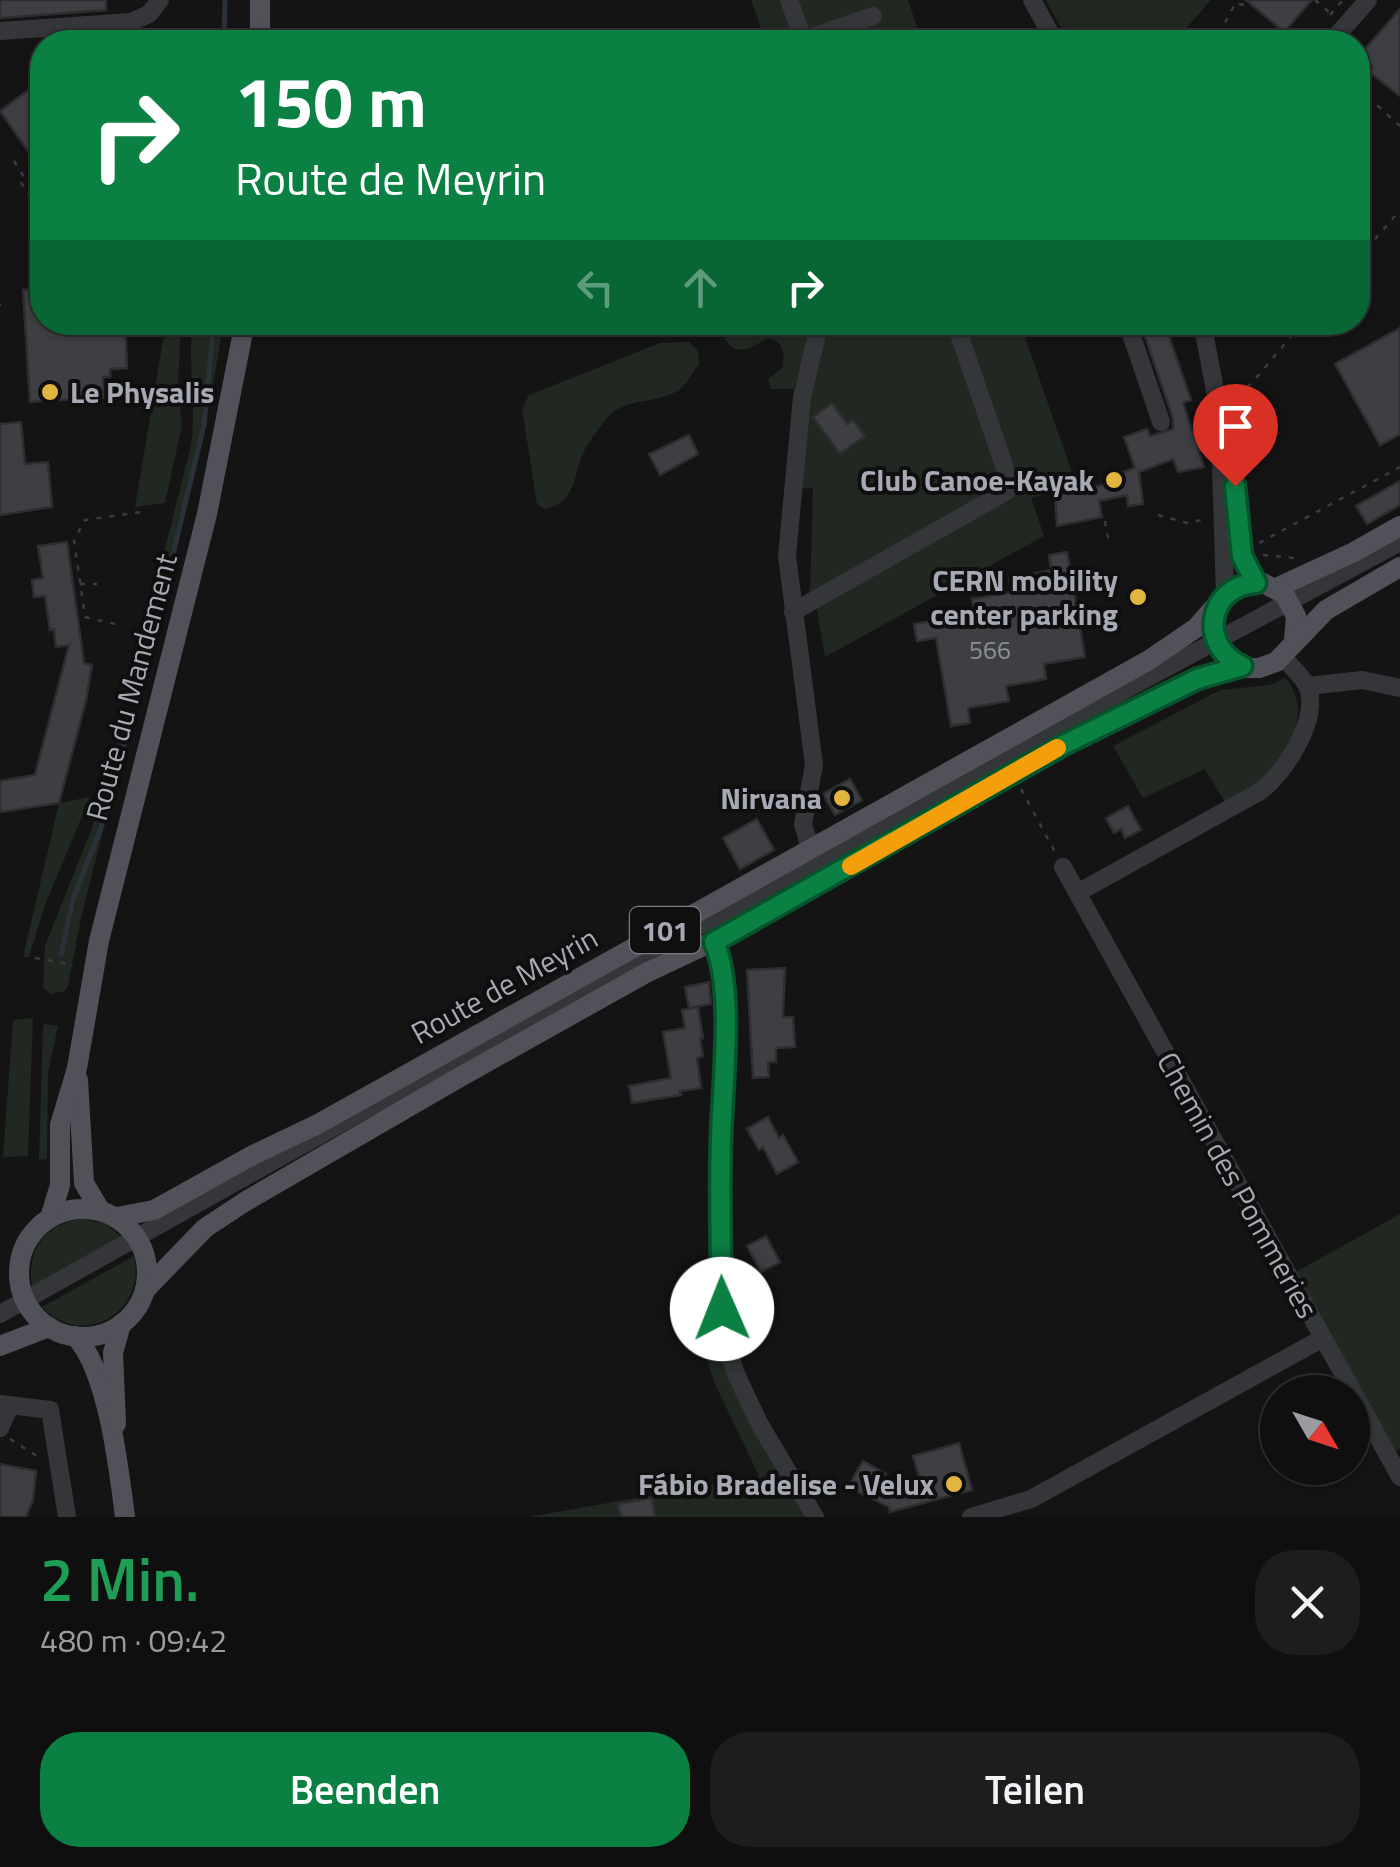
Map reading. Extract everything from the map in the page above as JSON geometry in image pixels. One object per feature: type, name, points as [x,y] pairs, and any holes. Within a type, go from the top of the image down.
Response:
[{"type":"main road","points":[[260,0],[260,30]]},
{"type":"main road","name":"Route du Mandement","points":[[50,1218],[60,1185],[60,1125],[77,1068],[111,886],[207,514],[242,335]]},
{"type":"main road","name":"Route de Meyrin","points":[[108,1214],[154,1210],[318,1124],[810,848],[932,784],[1149,660],[1196,628],[1222,598],[1240,586],[1279,595],[1400,526]]},
{"type":"main road","name":"Route de Meyrin","points":[[145,1290],[205,1228],[246,1201],[630,982],[714,942],[1063,745],[1197,679],[1242,666],[1268,666],[1326,610],[1400,566]]},
{"type":"main road","points":[[1279,595],[1297,624],[1289,649]]},
{"type":"main road","points":[[1222,598],[1213,617],[1217,645],[1242,666]]},
{"type":"main road","name":"Route du Mandement","points":[[77,1068],[84,1183],[108,1214]]},
{"type":"main road","name":"101","points":[[50,1218],[75,1209],[108,1214]]},
{"type":"main road","points":[[108,1214],[139,1241],[148,1267],[145,1290]]},
{"type":"main road","points":[[0,1270],[50,1218]]},
{"type":"main road","points":[[27,1242],[20,1265],[27,1304],[48,1327],[75,1336],[100,1335],[121,1324]]},
{"type":"main road","name":"101","points":[[121,1324],[137,1308],[145,1290]]},
{"type":"main road","points":[[115,1446],[117,1399],[113,1353],[121,1324]]},
{"type":"main road","points":[[0,1346],[48,1327]]},
{"type":"main road","points":[[75,1336],[92,1360],[115,1446],[125,1517]]},
{"type":"street","points":[[0,31],[130,22],[149,14],[160,0]]},
{"type":"street","points":[[789,0],[799,30]]},
{"type":"street","points":[[1032,0],[1048,30]]},
{"type":"street","points":[[1342,30],[1368,0]]},
{"type":"street","points":[[836,30],[874,16]]},
{"type":"street","points":[[810,848],[803,824],[814,765],[787,556],[802,397],[817,335]]},
{"type":"street","points":[[794,612],[1007,491],[1010,483],[959,335]]},
{"type":"street","points":[[1131,335],[1161,422]]},
{"type":"street","points":[[1204,335],[1216,397],[1226,425],[1242,556],[1279,595]]},
{"type":"street","points":[[1216,397],[1215,426],[1224,502],[1222,598]]},
{"type":"street","points":[[0,1323],[139,1241],[731,918],[1217,645],[1279,595],[1400,542]]},
{"type":"street","points":[[1279,595],[1400,551]]},
{"type":"street","points":[[1079,892],[1270,785],[1284,770],[1296,749],[1308,708],[1308,686],[1289,649]]},
{"type":"street","points":[[1308,686],[1362,680],[1398,685]]},
{"type":"street","name":"Chemin des Pommeries","points":[[1063,867],[1400,1477]]},
{"type":"street","points":[[714,942],[724,1003],[720,1247],[725,1338],[736,1374],[759,1423],[815,1517]]},
{"type":"street","points":[[0,1314],[27,1304]]},
{"type":"street","points":[[971,1517],[1031,1499],[1323,1338]]},
{"type":"street","points":[[0,1431],[5,1405],[50,1410],[67,1517]]},
{"type":"path","points":[[1315,0],[1331,14]]},
{"type":"path","points":[[1221,30],[1238,2],[1254,6]]},
{"type":"path","points":[[1370,100],[1400,126]]},
{"type":"path","points":[[14,160],[24,178],[20,182],[30,197]]},
{"type":"path","points":[[1370,245],[1400,210]]},
{"type":"path","points":[[1209,459],[1216,397],[1251,384],[1292,335]]},
{"type":"path","points":[[1253,545],[1400,467]]},
{"type":"path","points":[[116,624],[85,616],[74,540],[85,520],[148,511]]},
{"type":"path","points":[[1158,515],[1187,523],[1213,518]]},
{"type":"path","points":[[1105,521],[1108,538]]},
{"type":"path","points":[[80,584],[97,584]]},
{"type":"path","points":[[1015,779],[1063,867]]},
{"type":"path","points":[[34,958],[69,964]]},
{"type":"path","points":[[0,1431],[61,1474]]},
{"type":"shaded area","points":[[751,0],[908,0],[918,30],[762,30]]},
{"type":"shaded area","points":[[1046,0],[1211,0],[1185,30],[1062,30]]},
{"type":"shaded area","points":[[164,335],[180,335],[178,383],[182,426],[165,503],[135,507]]},
{"type":"shaded area","points":[[192,335],[221,335],[190,492],[147,660],[139,675],[135,674],[140,648],[191,445]]},
{"type":"shaded area","points":[[724,335],[810,335],[794,389],[771,389],[768,379],[783,367],[783,352],[778,343],[769,338],[740,350]]},
{"type":"shaded area","points":[[822,335],[1024,335],[1077,487],[1031,498],[1044,536],[825,657],[816,604],[810,592],[813,488],[797,489],[804,418]]},
{"type":"shaded area","points":[[689,342],[698,350],[699,364],[683,386],[671,394],[616,410],[585,449],[563,501],[544,509],[537,504],[522,409],[529,395],[660,343]]},
{"type":"shaded area","points":[[1285,678],[1298,705],[1294,733],[1279,760],[1259,782],[1225,802],[1205,769],[1143,798],[1113,746],[1220,690],[1270,685]]},
{"type":"shaded area","points":[[122,722],[128,734],[82,913],[68,986],[65,991],[51,994],[43,987],[45,946],[92,828]]},
{"type":"shaded area","points":[[90,797],[45,905],[29,957],[23,957],[59,803]]},
{"type":"shaded area","points":[[33,1018],[28,1156],[3,1157],[13,1020]]},
{"type":"shaded area","points":[[43,1026],[58,1026],[48,1072],[47,1159],[39,1160]]},
{"type":"shaded area","points":[[1400,1214],[1400,1449],[1393,1452],[1370,1410],[1370,1375],[1350,1375],[1294,1273]]},
{"type":"shaded area","points":[[82,1219],[106,1224],[125,1240],[33,1291],[32,1265],[40,1243],[57,1227]]},
{"type":"shaded area","points":[[134,1256],[131,1294],[108,1319],[92,1325],[75,1325],[42,1307]]},
{"type":"shaded area","points":[[713,1325],[741,1404],[804,1517],[529,1517],[759,1476],[715,1384],[702,1345],[701,1328]]},
{"type":"building","points":[[0,0],[106,0],[106,10],[0,18]]},
{"type":"building","points":[[1246,0],[1312,0],[1282,30]]},
{"type":"building","points":[[1400,9],[1400,96],[1370,73],[1373,67],[1370,44]]},
{"type":"building","points":[[30,89],[30,154],[0,111]]},
{"type":"building","points":[[23,290],[30,290],[30,335],[126,335],[127,368],[110,369],[110,377],[103,377],[104,397],[30,402]]},
{"type":"building","points":[[1400,328],[1400,434],[1380,445],[1335,364]]},
{"type":"building","points":[[1144,335],[1168,335],[1191,400],[1183,403],[1204,467],[1178,472],[1173,459],[1139,472],[1143,504],[1128,506],[1127,495],[1099,501],[1102,517],[1057,526],[1055,494],[1108,484],[1106,478],[1135,468],[1124,437],[1147,429],[1150,436],[1173,429],[1173,418]]},
{"type":"building","points":[[832,403],[847,424],[853,420],[865,436],[840,454],[813,417]]},
{"type":"building","points":[[21,422],[25,464],[48,462],[52,507],[0,515],[0,424]]},
{"type":"building","points":[[689,435],[698,454],[660,475],[649,454]]},
{"type":"building","points":[[1400,481],[1400,505],[1367,524],[1356,506]]},
{"type":"building","points":[[67,542],[84,663],[92,665],[86,700],[59,803],[0,812],[0,781],[35,775],[69,645],[56,647],[45,596],[34,597],[32,580],[43,578],[38,546]]},
{"type":"building","points":[[1067,552],[1085,657],[1044,664],[1046,679],[1006,686],[1009,701],[968,708],[970,723],[951,726],[936,638],[917,641],[914,624],[975,614],[972,599],[1012,592],[1009,578],[1051,570],[1049,555]]},
{"type":"building","points":[[850,779],[862,800],[835,815],[823,794]]},
{"type":"building","points":[[1128,806],[1141,830],[1125,838],[1121,829],[1114,833],[1106,818]]},
{"type":"building","points":[[757,819],[774,850],[740,869],[723,838]]},
{"type":"building","points":[[785,968],[783,1017],[793,1017],[795,1047],[776,1048],[776,1062],[768,1062],[769,1077],[753,1078],[747,970]]},
{"type":"building","points":[[709,982],[711,1004],[689,1008],[685,987]]},
{"type":"building","points":[[698,1007],[703,1038],[703,1056],[697,1058],[701,1088],[632,1103],[629,1086],[671,1078],[663,1032],[685,1028],[682,1010]]},
{"type":"building","points":[[768,1117],[798,1162],[777,1174],[763,1147],[759,1150],[747,1129]]},
{"type":"building","points":[[766,1236],[780,1262],[761,1272],[747,1246]]},
{"type":"building","points":[[959,1443],[972,1490],[890,1512],[889,1507],[848,1487],[863,1461],[886,1474],[880,1484],[899,1493],[922,1487],[913,1456]]},
{"type":"building","points":[[0,1464],[36,1471],[33,1500],[26,1517],[0,1517]]},
{"type":"building","points":[[652,1498],[655,1517],[621,1517],[618,1504]]},
{"type":"waterway","points":[[224,30],[225,0]]},
{"type":"waterway","points":[[147,663],[204,425],[213,335]]},
{"type":"waterway","points":[[61,955],[73,899],[101,828],[128,730]]},
{"type":"slow traffic","points":[[851,866],[1057,748]]},
{"type":"place","name":"Le Physalis","points":[[50,392]]},
{"type":"place","name":"Club Canoe-Kayak","points":[[1114,480]]},
{"type":"place","name":"CERN mobility center parking","points":[[1138,597]]},
{"type":"place","name":"Nirvana","points":[[842,798]]},
{"type":"place","name":"Fábio Bradelise - Velux","points":[[954,1484]]},
{"type":"route","points":[[722,1309],[724,987],[714,942],[1063,745],[1197,679],[1242,666],[1219,648],[1212,625],[1225,595],[1256,583],[1242,556],[1235,486]]}]
